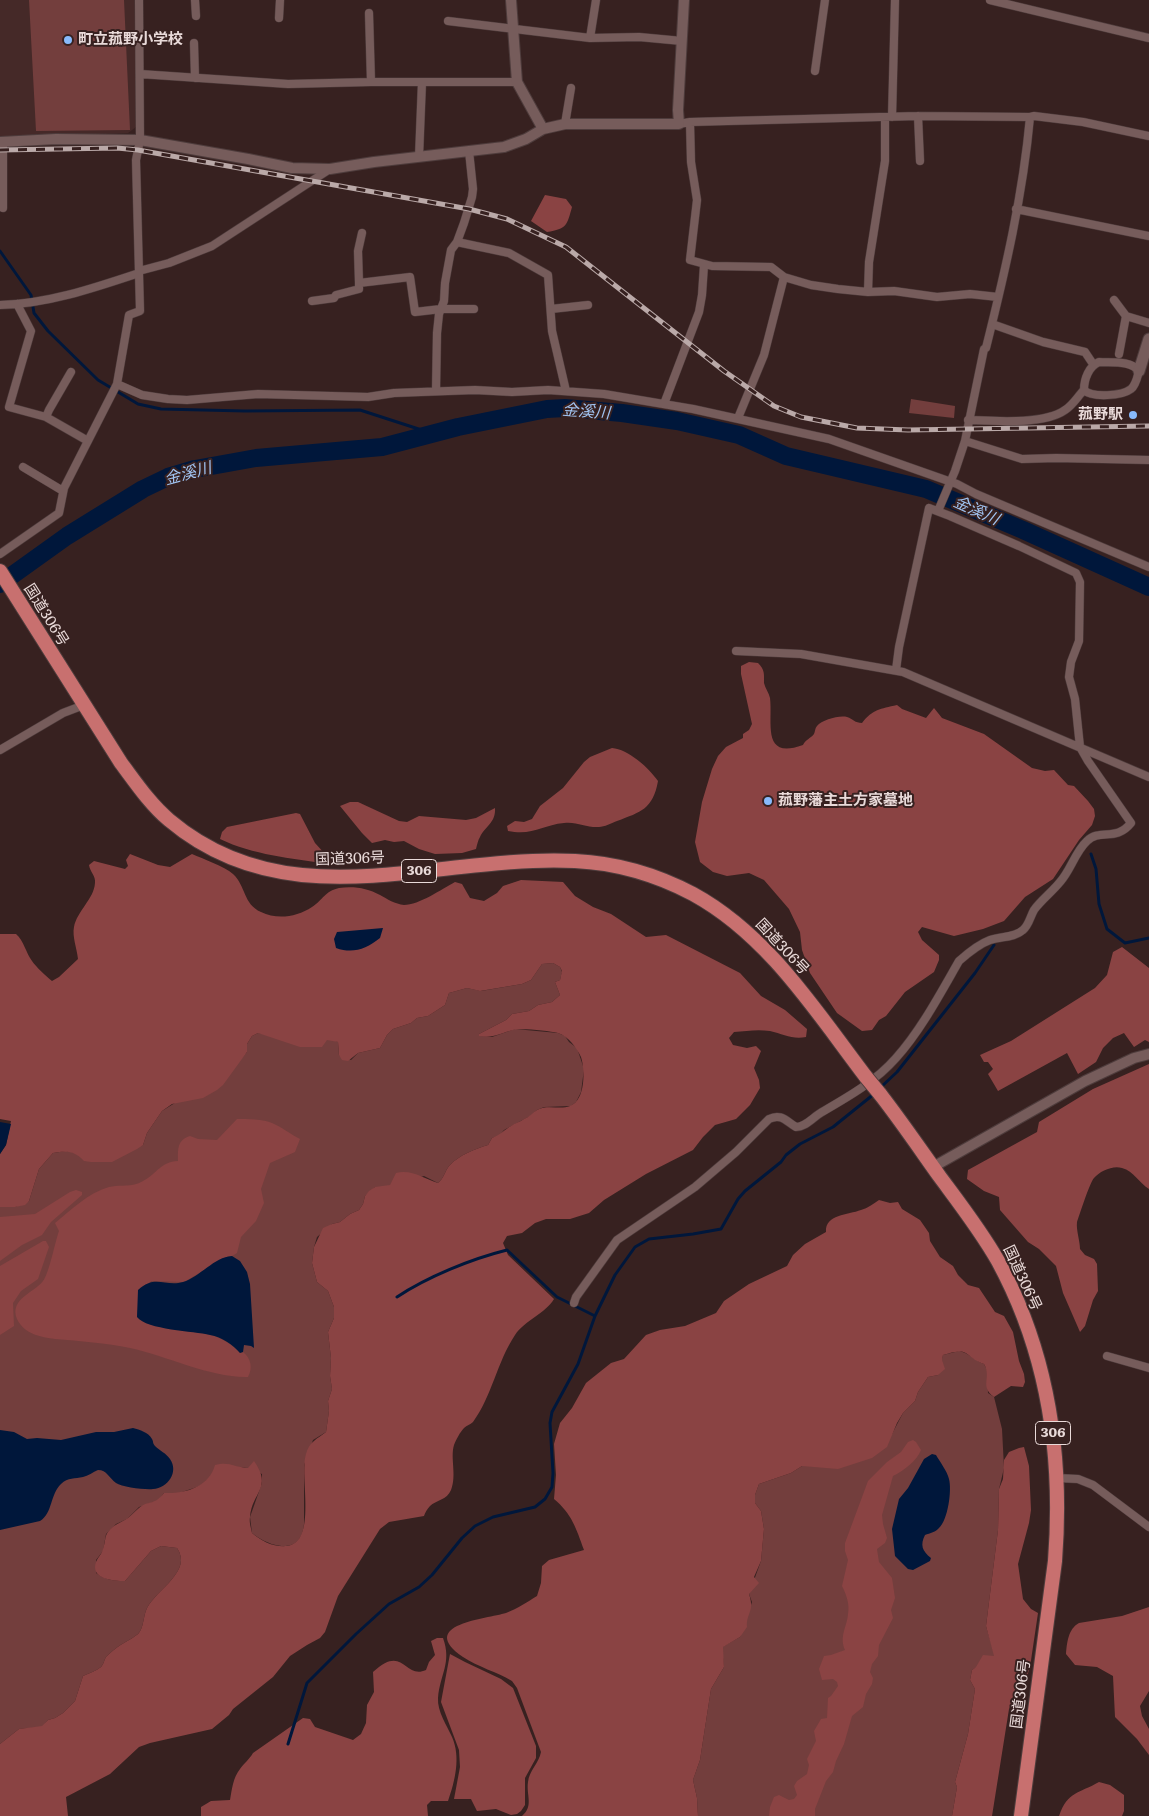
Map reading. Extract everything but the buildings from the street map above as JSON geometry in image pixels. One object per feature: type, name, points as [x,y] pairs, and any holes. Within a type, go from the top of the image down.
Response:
[{"type":"highway","name":"国道306号","points":[[0,571],[121,763],[157,809],[169,820],[209,848],[252,866],[284,874],[331,878],[503,863],[576,861],[602,864],[635,871],[663,880],[713,906],[738,923],[782,967],[880,1094],[984,1237],[1014,1296],[1031,1340],[1042,1376],[1051,1422],[1058,1508],[1055,1561],[1021,1816]]},
{"type":"main road","points":[[1139,371],[1149,339]]},
{"type":"street","points":[[0,554],[58,513],[64,491],[116,386],[129,315],[140,311],[136,160],[140,140],[139,0]]},
{"type":"street","points":[[195,0],[196,16]]},
{"type":"street","points":[[279,18],[280,0]]},
{"type":"street","points":[[511,0],[518,82],[543,129]]},
{"type":"street","points":[[590,38],[596,0]]},
{"type":"street","points":[[679,124],[678,110],[684,0]]},
{"type":"street","points":[[815,71],[825,0]]},
{"type":"street","points":[[868,292],[869,262],[885,161],[894,0]]},
{"type":"street","points":[[990,0],[1149,38]]},
{"type":"street","points":[[369,13],[371,82]]},
{"type":"street","points":[[448,21],[590,38],[639,37],[682,41]]},
{"type":"street","points":[[194,43],[195,78]]},
{"type":"street","points":[[140,74],[288,84],[518,82]]},
{"type":"street","points":[[419,157],[422,82]]},
{"type":"street","points":[[565,124],[571,88]]},
{"type":"street","points":[[918,116],[920,161]]},
{"type":"street","points":[[3,208],[2,142],[56,139],[140,140],[292,168],[330,169],[504,147],[526,139],[543,129],[565,124],[679,124],[690,122],[918,116],[1034,116],[1055,118],[1149,136]]},
{"type":"street","points":[[939,510],[965,441],[968,420],[984,349],[986,348],[992,324],[1016,208],[1026,157],[1030,117]]},
{"type":"street","points":[[690,122],[691,162],[697,200],[690,260],[704,265],[771,267],[784,277],[811,285],[868,292],[894,291],[937,297],[970,294],[998,297]]},
{"type":"street","points":[[436,391],[437,333],[439,314],[444,301],[449,258],[467,216],[472,197],[469,151]]},
{"type":"street","points":[[0,305],[17,304],[103,286],[212,246],[330,169]]},
{"type":"street","points":[[1016,208],[1149,236]]},
{"type":"street","points":[[312,302],[334,298],[336,295],[359,289],[358,251],[362,233]]},
{"type":"street","points":[[457,242],[510,254],[548,275],[552,331],[563,393]]},
{"type":"street","points":[[664,404],[699,312],[704,265]]},
{"type":"street","points":[[359,283],[410,277],[415,312],[441,309],[474,309]]},
{"type":"street","points":[[738,418],[764,355],[784,277]]},
{"type":"street","points":[[1114,300],[1126,316],[1149,323]]},
{"type":"street","points":[[17,304],[31,331],[9,407],[46,417],[88,441]]},
{"type":"street","points":[[551,309],[588,305]]},
{"type":"street","points":[[1119,354],[1126,316]]},
{"type":"street","points":[[992,324],[1043,342],[1085,352],[1094,364]]},
{"type":"street","points":[[968,420],[1005,422],[1058,414],[1069,408],[1084,390],[1089,370],[1094,364],[1099,362],[1130,364],[1139,371],[1135,384],[1126,392],[1093,395],[1084,390]]},
{"type":"street","points":[[46,417],[71,372]]},
{"type":"street","points":[[116,386],[142,394],[168,399],[187,400],[258,394],[368,397],[394,393],[436,391],[604,394],[664,404],[738,418],[829,439],[950,484],[1149,566]]},
{"type":"street","points":[[965,441],[1022,459],[1149,460]]},
{"type":"street","points":[[23,467],[64,491]]},
{"type":"street","points":[[574,1303],[576,1297],[617,1240],[695,1187],[736,1152],[768,1119],[779,1116],[796,1128],[802,1126],[851,1096],[878,1075],[896,1059],[926,1016],[959,962],[965,956],[990,940],[1017,934],[1022,931],[1034,910],[1061,882],[1085,842],[1094,837],[1117,834],[1126,829],[1131,823],[1080,747],[1075,699],[1069,676],[1071,662],[1079,641],[1080,582],[1078,575],[939,510],[929,508],[899,647],[896,670]]},
{"type":"street","points":[[736,651],[801,654],[896,670],[1149,777]]},
{"type":"street","points":[[0,750],[63,713],[84,705]]},
{"type":"street","points":[[933,1167],[1085,1081],[1134,1058],[1149,1054]]},
{"type":"street","points":[[1107,1356],[1149,1368]]},
{"type":"street","points":[[1057,1478],[1078,1479],[1093,1485],[1149,1527]]},
{"type":"shaded area","name":"町立菰野小学校","points":[[0,0],[135,0],[136,127],[128,133],[0,137]]},
{"type":"shaded area","name":"町立菰野小学校","points":[[29,0],[124,0],[130,130],[36,131]]},
{"type":"shaded area","points":[[545,195],[566,199],[572,207],[569,218],[562,228],[547,232],[531,221]]},
{"type":"shaded area","points":[[911,399],[955,406],[954,418],[909,413]]},
{"type":"shaded area","points":[[749,662],[758,663],[763,670],[764,683],[770,698],[772,736],[775,743],[781,748],[803,745],[814,734],[817,726],[831,719],[847,717],[862,723],[873,712],[897,705],[902,709],[926,718],[934,708],[942,718],[984,734],[1032,768],[1045,771],[1054,770],[1068,785],[1074,786],[1094,809],[1095,816],[1092,825],[1079,840],[1053,879],[1025,897],[1004,921],[983,929],[954,936],[922,927],[918,932],[922,940],[939,955],[934,972],[905,992],[872,1030],[862,1031],[837,1013],[810,973],[802,950],[800,932],[789,909],[764,880],[749,873],[727,876],[713,872],[700,862],[695,842],[702,802],[712,769],[718,756],[726,747],[743,738],[743,734],[749,730],[752,724],[741,674],[741,666]]},
{"type":"shaded area","points":[[612,748],[625,752],[638,760],[658,781],[653,798],[645,808],[633,815],[601,827],[568,823],[524,832],[508,831],[507,826],[515,821],[524,822],[532,819],[540,806],[563,788],[590,757]]},
{"type":"shaded area","points":[[350,802],[358,802],[399,821],[407,822],[419,816],[466,820],[476,818],[495,808],[495,813],[492,821],[479,838],[476,849],[462,853],[435,854],[419,849],[404,841],[394,842],[385,840],[372,843],[340,806]]},
{"type":"shaded area","points":[[296,813],[300,814],[315,843],[325,854],[327,864],[286,858],[246,849],[220,839],[222,832],[227,827]]},
{"type":"shaded area","points":[[130,854],[158,865],[170,867],[192,854],[207,860],[233,874],[255,909],[280,917],[300,913],[316,904],[330,891],[339,888],[355,887],[365,889],[404,905],[423,900],[455,882],[462,884],[470,898],[484,901],[497,893],[503,886],[521,880],[563,882],[575,896],[593,907],[611,914],[646,937],[666,935],[740,973],[761,996],[785,1010],[807,1029],[806,1037],[792,1037],[766,1030],[734,1032],[729,1038],[733,1045],[747,1048],[756,1046],[761,1051],[754,1068],[760,1088],[750,1105],[736,1119],[715,1125],[693,1150],[646,1174],[604,1200],[589,1213],[570,1219],[546,1219],[535,1223],[522,1233],[507,1236],[503,1243],[508,1255],[554,1299],[546,1309],[524,1325],[515,1335],[480,1412],[473,1422],[464,1428],[458,1436],[453,1450],[453,1484],[449,1493],[430,1506],[424,1516],[389,1522],[380,1529],[338,1596],[325,1632],[320,1638],[290,1656],[273,1677],[233,1709],[229,1715],[212,1729],[139,1747],[110,1774],[66,1797],[68,1816],[0,1816],[0,1744],[19,1729],[42,1726],[48,1720],[63,1713],[75,1701],[83,1676],[101,1667],[106,1657],[138,1634],[147,1608],[177,1572],[181,1556],[177,1548],[161,1546],[151,1551],[125,1581],[104,1578],[99,1575],[95,1568],[96,1562],[102,1551],[107,1534],[111,1529],[142,1506],[157,1500],[164,1493],[180,1492],[202,1484],[212,1473],[215,1465],[228,1464],[248,1468],[254,1461],[262,1478],[262,1484],[252,1509],[250,1521],[252,1533],[268,1543],[277,1546],[287,1546],[296,1542],[302,1533],[306,1507],[304,1464],[306,1454],[311,1444],[326,1432],[329,1411],[328,1401],[332,1389],[328,1332],[334,1318],[334,1307],[328,1291],[317,1282],[312,1263],[314,1247],[323,1228],[340,1222],[359,1210],[369,1191],[375,1187],[390,1185],[396,1173],[413,1173],[438,1183],[449,1166],[457,1159],[488,1145],[492,1138],[537,1110],[545,1107],[566,1107],[575,1103],[582,1091],[583,1084],[581,1057],[572,1043],[558,1033],[523,1029],[492,1036],[479,1036],[479,1034],[506,1020],[512,1014],[529,1011],[538,1005],[552,1002],[560,995],[555,982],[560,980],[562,971],[560,967],[553,963],[542,964],[531,980],[522,984],[480,991],[467,988],[449,993],[445,1005],[428,1016],[417,1018],[411,1023],[393,1029],[387,1035],[380,1048],[358,1053],[348,1061],[342,1060],[339,1055],[338,1042],[327,1040],[322,1047],[300,1047],[258,1033],[252,1036],[247,1044],[247,1052],[223,1085],[203,1098],[172,1104],[162,1111],[147,1133],[143,1145],[112,1162],[84,1161],[70,1152],[53,1153],[39,1169],[29,1201],[25,1205],[0,1207],[0,1154],[6,1145],[11,1121],[0,1119],[0,934],[16,934],[39,969],[52,981],[59,977],[78,959],[74,927],[78,916],[92,894],[95,883],[95,878],[89,865],[94,861],[125,869],[128,866],[126,860]]},
{"type":"shaded area","points":[[1122,947],[1149,968],[1149,1042],[1145,1040],[1134,1047],[1124,1033],[1113,1038],[1103,1048],[1096,1062],[1078,1074],[1067,1053],[998,1091],[988,1074],[993,1069],[988,1062],[984,1062],[980,1055],[1011,1041],[1095,988],[1107,975],[1113,952]]},
{"type":"shaded area","points":[[553,963],[560,967],[562,972],[560,980],[555,982],[560,995],[552,1002],[538,1005],[529,1011],[512,1014],[506,1020],[479,1034],[480,1036],[492,1037],[515,1029],[558,1033],[565,1036],[577,1048],[584,1069],[581,1092],[576,1102],[571,1106],[544,1107],[537,1110],[530,1116],[504,1130],[499,1136],[492,1138],[488,1145],[457,1159],[449,1166],[438,1183],[424,1176],[385,1187],[375,1187],[365,1196],[359,1210],[340,1222],[332,1224],[317,1237],[312,1263],[317,1282],[328,1291],[334,1307],[334,1318],[328,1332],[332,1389],[328,1401],[329,1411],[326,1432],[313,1440],[304,1465],[304,1524],[302,1534],[291,1545],[284,1546],[268,1542],[252,1533],[250,1517],[262,1483],[262,1474],[248,1468],[236,1467],[212,1474],[205,1483],[197,1487],[176,1494],[164,1493],[158,1501],[139,1507],[127,1519],[116,1524],[106,1534],[103,1551],[96,1560],[96,1573],[110,1580],[125,1581],[151,1551],[161,1546],[177,1548],[181,1556],[177,1572],[147,1608],[138,1634],[106,1657],[101,1667],[83,1676],[75,1701],[63,1713],[48,1720],[42,1727],[19,1729],[0,1744],[0,1207],[15,1207],[29,1201],[39,1169],[53,1153],[66,1151],[77,1153],[143,1145],[147,1133],[162,1111],[236,1065],[247,1052],[247,1044],[252,1036],[258,1033],[333,1040],[338,1042],[339,1055],[351,1060],[358,1053],[380,1048],[387,1035],[393,1029],[411,1023],[417,1018],[428,1016],[445,1005],[449,993],[467,988],[481,991],[522,984],[531,980],[542,964]]},
{"type":"shaded area","points":[[1149,1064],[1149,1189],[1130,1172],[1118,1167],[1103,1171],[1092,1181],[1077,1225],[1080,1249],[1085,1255],[1094,1259],[1097,1264],[1098,1291],[1093,1300],[1085,1326],[1080,1332],[1063,1293],[1056,1266],[1039,1249],[1028,1242],[1000,1210],[999,1197],[984,1191],[967,1179],[968,1170],[1037,1132],[1039,1122],[1093,1089]]},
{"type":"shaded area","points":[[237,1119],[264,1121],[279,1126],[300,1139],[295,1152],[270,1163],[261,1189],[264,1203],[256,1221],[241,1237],[237,1253],[228,1256],[184,1282],[151,1281],[137,1312],[137,1317],[152,1325],[215,1336],[223,1340],[248,1357],[251,1367],[248,1377],[219,1374],[130,1348],[44,1337],[33,1334],[20,1324],[15,1312],[16,1306],[45,1277],[59,1231],[55,1223],[94,1193],[109,1187],[139,1183],[167,1163],[178,1161],[180,1143],[186,1138],[190,1136],[198,1139],[217,1140]]},
{"type":"shaded area","points":[[76,1190],[82,1192],[82,1195],[51,1222],[42,1235],[22,1245],[0,1261],[0,1217],[35,1214]]},
{"type":"shaded area","points":[[879,1200],[890,1203],[898,1202],[902,1209],[920,1220],[929,1233],[930,1241],[940,1257],[953,1266],[958,1275],[968,1285],[979,1288],[995,1312],[1004,1316],[1013,1332],[1019,1361],[1024,1374],[1025,1382],[1023,1387],[1011,1386],[994,1397],[987,1389],[987,1374],[984,1364],[959,1351],[943,1355],[942,1360],[945,1369],[938,1375],[928,1377],[918,1392],[915,1401],[903,1413],[897,1423],[887,1447],[872,1458],[838,1469],[802,1466],[791,1473],[759,1484],[755,1495],[755,1503],[761,1511],[764,1529],[761,1561],[754,1577],[759,1583],[749,1594],[751,1609],[747,1627],[740,1637],[723,1647],[724,1667],[711,1689],[700,1760],[693,1780],[698,1816],[522,1816],[529,1804],[529,1778],[541,1752],[517,1688],[512,1681],[463,1657],[451,1646],[447,1637],[451,1630],[460,1625],[506,1613],[537,1596],[541,1583],[542,1566],[549,1560],[584,1550],[576,1528],[569,1516],[554,1499],[556,1475],[554,1444],[560,1423],[572,1408],[586,1383],[611,1363],[624,1359],[646,1335],[660,1330],[685,1326],[716,1313],[724,1301],[749,1284],[787,1266],[793,1255],[805,1244],[826,1232],[829,1222],[833,1218],[864,1209]]},
{"type":"shaded area","points":[[46,1241],[49,1247],[38,1279],[21,1291],[13,1303],[14,1326],[0,1335],[0,1266]]},
{"type":"shaded area","points":[[959,1351],[984,1364],[987,1370],[988,1393],[994,1397],[1002,1429],[1004,1468],[999,1489],[998,1530],[986,1626],[995,1656],[972,1670],[970,1680],[975,1689],[968,1734],[955,1782],[957,1787],[952,1816],[698,1816],[693,1780],[700,1760],[711,1689],[724,1667],[722,1647],[740,1637],[752,1602],[749,1594],[761,1561],[764,1529],[761,1511],[755,1503],[755,1495],[759,1484],[791,1473],[802,1466],[892,1434],[903,1413],[915,1401],[918,1392],[928,1377],[938,1375],[943,1355]]},
{"type":"shaded area","points":[[913,1440],[921,1450],[909,1465],[893,1476],[882,1515],[887,1538],[885,1543],[877,1549],[879,1562],[892,1578],[895,1598],[891,1610],[893,1618],[879,1645],[878,1656],[872,1664],[870,1672],[873,1678],[872,1684],[866,1694],[863,1707],[852,1716],[833,1772],[826,1781],[815,1809],[815,1816],[769,1816],[774,1797],[779,1795],[789,1800],[794,1799],[797,1795],[794,1786],[797,1781],[807,1774],[809,1765],[807,1759],[816,1741],[814,1731],[821,1719],[827,1718],[828,1698],[838,1686],[837,1682],[833,1679],[822,1680],[819,1669],[824,1656],[845,1650],[843,1636],[848,1607],[842,1586],[848,1560],[845,1543],[868,1481],[887,1462],[901,1452],[908,1442]]},
{"type":"shaded area","points":[[1024,1447],[1029,1466],[1031,1510],[1018,1564],[1023,1599],[1031,1609],[1038,1613],[1030,1667],[1027,1676],[1016,1688],[1009,1709],[992,1816],[952,1816],[957,1787],[955,1782],[968,1734],[975,1689],[970,1680],[972,1670],[983,1655],[994,1656],[986,1626],[998,1530],[999,1489],[1003,1479],[1004,1460],[1009,1452]]},
{"type":"shaded area","points":[[1149,1607],[1149,1691],[1140,1706],[1142,1716],[1149,1729],[1149,1755],[1137,1739],[1115,1717],[1113,1676],[1097,1667],[1075,1665],[1066,1654],[1070,1633],[1079,1623],[1122,1616]]},
{"type":"shaded area","points":[[443,1638],[446,1655],[438,1703],[455,1745],[457,1761],[455,1777],[448,1801],[431,1801],[427,1805],[428,1816],[201,1816],[201,1807],[211,1801],[230,1800],[236,1776],[253,1753],[303,1718],[310,1719],[315,1727],[353,1740],[361,1734],[366,1723],[367,1705],[374,1692],[373,1672],[383,1664],[391,1661],[398,1661],[419,1672],[426,1670],[429,1662],[435,1655],[431,1641]]},
{"type":"shaded area","points":[[450,1654],[501,1679],[513,1688],[536,1746],[536,1758],[525,1778],[525,1805],[517,1814],[511,1815],[496,1809],[477,1811],[471,1799],[454,1799],[460,1767],[459,1750],[441,1702]]},
{"type":"shaded area","points":[[1099,1782],[1110,1785],[1124,1795],[1124,1811],[1122,1816],[1059,1816],[1070,1797]]},
{"type":"water","points":[[383,928],[380,938],[364,948],[348,951],[336,948],[334,939],[337,932]]},
{"type":"water","points":[[0,1122],[11,1124],[6,1145],[0,1154]]},
{"type":"water","points":[[232,1256],[240,1261],[247,1272],[250,1284],[254,1348],[244,1345],[243,1352],[240,1353],[227,1342],[214,1336],[150,1325],[137,1317],[138,1290],[144,1285],[155,1282],[183,1282],[213,1263]]},
{"type":"water","points":[[133,1428],[148,1435],[155,1446],[170,1459],[173,1474],[163,1486],[149,1489],[123,1486],[116,1483],[104,1471],[98,1470],[85,1476],[66,1480],[61,1484],[57,1488],[47,1513],[40,1521],[0,1530],[0,1430],[14,1432],[27,1439],[61,1440],[96,1432],[114,1432]]},
{"type":"water","points":[[932,1454],[936,1455],[948,1476],[950,1490],[948,1505],[942,1524],[936,1530],[925,1535],[923,1539],[922,1545],[931,1558],[930,1561],[913,1570],[908,1569],[895,1556],[892,1529],[899,1499],[908,1488],[924,1459]]},
{"type":"waterway","points":[[0,251],[31,295],[34,313],[48,331],[98,380],[138,404],[161,409],[245,411],[360,410],[431,433]]},
{"type":"waterway","name":"金溪川","points":[[0,584],[67,536],[143,489],[168,477],[195,469],[256,458],[382,447],[458,427],[547,409],[565,408],[622,413],[677,421],[739,435],[786,456],[926,489],[1149,587]]},
{"type":"waterway","points":[[1091,854],[1096,869],[1099,904],[1107,929],[1125,943],[1149,938]]},
{"type":"waterway","points":[[880,1088],[897,1072],[975,973],[994,945]]},
{"type":"waterway","points":[[288,1744],[307,1683],[356,1634],[389,1604],[419,1587],[475,1526],[493,1517],[535,1507],[545,1499],[552,1487],[550,1423],[552,1412],[578,1364],[595,1316],[615,1275],[635,1247],[649,1239],[721,1229],[738,1199],[745,1191],[800,1144],[833,1127],[874,1094]]},
{"type":"waterway","points":[[397,1297],[422,1282],[450,1269],[507,1250],[557,1297],[595,1316]]},
{"type":"railway","points":[[0,150],[117,148],[138,150],[469,209],[507,219],[566,247],[724,371],[774,406],[801,417],[857,428],[908,430],[1149,426]]},
{"type":"place","name":"町立菰野小学校","points":[[68,40]]},
{"type":"place","name":"菰野駅","points":[[1133,415]]},
{"type":"place","name":"菰野藩主土方家墓地","points":[[768,801]]}]
